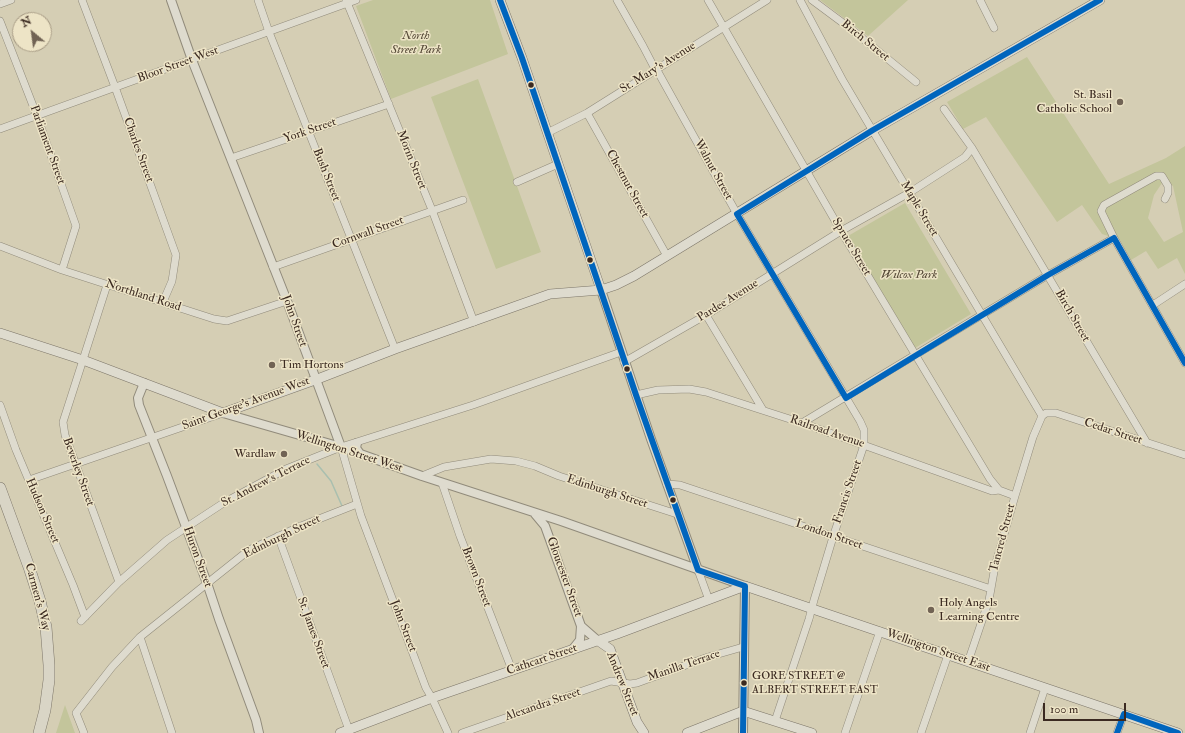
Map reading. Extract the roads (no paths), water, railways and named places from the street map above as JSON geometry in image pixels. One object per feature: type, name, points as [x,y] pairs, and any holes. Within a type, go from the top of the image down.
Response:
[{"type":"highway","name":"Carmen's Way","points":[[0,488],[30,567],[46,627],[49,680],[45,710],[39,733]]},
{"type":"main road","points":[[500,0],[522,58],[601,290]]},
{"type":"main road","name":"Saint George's Avenue West","points":[[223,413],[395,349],[550,294],[601,290],[616,285],[634,276],[737,214],[873,130],[1100,0]]},
{"type":"main road","name":"Wellington Street West","points":[[0,333],[83,360],[223,413]]},
{"type":"main road","name":"Cathcart Street","points":[[344,731],[432,698],[618,634],[745,586]]},
{"type":"main road","name":"Wellington Street East","points":[[745,586],[1178,733]]},
{"type":"main road","points":[[610,649],[612,641],[618,634]]},
{"type":"main road","name":"Andrew Street","points":[[597,640],[610,649],[643,733]]},
{"type":"main road","points":[[687,733],[743,711],[812,733]]},
{"type":"street","points":[[0,4],[10,0]]},
{"type":"street","name":"Charles Street","points":[[82,0],[176,256],[172,281],[163,302]]},
{"type":"street","name":"John Street","points":[[171,0],[192,60],[287,301],[341,448],[357,504],[426,688],[448,733]]},
{"type":"street","name":"Bush Street","points":[[258,0],[395,349]]},
{"type":"street","name":"Bloor Street West","points":[[0,129],[356,0]]},
{"type":"street","name":"Walnut Street","points":[[618,0],[737,214],[860,421],[864,430],[864,445]]},
{"type":"street","name":"Spruce Street","points":[[708,0],[841,231],[990,479],[999,490]]},
{"type":"street","name":"St. Mary's Avenue","points":[[547,132],[587,113],[767,0]]},
{"type":"street","name":"Maple Street","points":[[800,0],[842,79],[1042,416]]},
{"type":"street","name":"Birch Street","points":[[812,0],[851,29],[916,82]]},
{"type":"street","points":[[980,0],[994,28]]},
{"type":"street","name":"Morin Street","points":[[347,2],[389,104],[412,166],[432,210],[474,322]]},
{"type":"street","name":"Parliament Street","points":[[0,21],[37,116],[76,226],[62,270]]},
{"type":"street","name":"York Street","points":[[231,158],[389,104]]},
{"type":"street","name":"Birch Street","points":[[944,109],[972,148],[1147,443]]},
{"type":"street","name":"Chestnut Street","points":[[587,113],[667,256]]},
{"type":"street","name":"Pardee Avenue","points":[[624,362],[706,315],[841,231],[909,193],[965,156],[972,148]]},
{"type":"street","points":[[517,182],[558,164]]},
{"type":"street","points":[[1166,199],[1168,194],[1168,186],[1162,176],[1156,176],[1104,205],[1101,211],[1114,238],[1185,363]]},
{"type":"street","name":"Cornwall Street","points":[[273,267],[463,200]]},
{"type":"street","points":[[802,423],[846,398],[1048,275],[1114,238]]},
{"type":"street","name":"Northland Road","points":[[0,246],[62,270],[214,319],[228,321],[287,301]]},
{"type":"street","name":"Beverley Street","points":[[107,284],[63,422],[65,435],[75,464],[119,582]]},
{"type":"street","points":[[1152,305],[1185,284]]},
{"type":"street","points":[[601,290],[624,362],[677,514],[709,600]]},
{"type":"street","points":[[706,315],[763,410]]},
{"type":"street","name":"St. Andrew's Terrace","points":[[83,619],[119,582],[167,540],[225,502],[286,469],[357,442],[473,405],[621,352]]},
{"type":"street","name":"Huron Street","points":[[144,383],[138,398],[139,405],[207,583],[221,626],[256,720],[259,733]]},
{"type":"street","name":"Railroad Avenue","points":[[636,396],[658,390],[689,389],[706,392],[802,423],[992,491],[999,490],[1014,496]]},
{"type":"street","name":"Hudson Street","points":[[0,405],[29,480],[73,585],[83,619]]},
{"type":"street","name":"Saint George's Avenue West","points":[[29,480],[223,413]]},
{"type":"street","name":"Wellington Street West","points":[[223,413],[341,448],[442,483],[561,521],[698,570]]},
{"type":"street","name":"Cedar Street","points":[[1042,416],[1046,413],[1056,413],[1185,455]]},
{"type":"street","name":"Tancred Street","points":[[968,662],[990,600],[995,566],[1014,496],[1033,437],[1042,416]]},
{"type":"street","points":[[357,442],[356,448],[361,455]]},
{"type":"street","name":"Francis Street","points":[[775,721],[812,609],[833,537],[864,445]]},
{"type":"street","name":"Edinburgh Street","points":[[422,476],[444,467],[491,458],[516,461],[536,466],[559,476],[677,514]]},
{"type":"street","name":"Brown Street","points":[[442,483],[460,536],[512,670]]},
{"type":"street","name":"London Street","points":[[667,484],[680,485],[991,589]]},
{"type":"street","name":"Edinburgh Street","points":[[84,733],[76,713],[112,667],[140,637],[249,550],[336,511],[357,504]]},
{"type":"street","name":"Gloucester Street","points":[[532,512],[541,520],[548,532],[581,626],[597,640]]},
{"type":"street","points":[[548,532],[552,525],[561,521]]},
{"type":"street","name":"St. James Street","points":[[278,536],[344,731]]},
{"type":"street","name":"Wellington Street East","points":[[698,570],[745,586]]},
{"type":"street","points":[[743,733],[745,586]]},
{"type":"street","points":[[572,650],[580,640],[581,626]]},
{"type":"street","points":[[845,733],[880,631]]},
{"type":"street","points":[[140,637],[172,733]]},
{"type":"street","name":"Manilla Terrace","points":[[624,682],[630,684],[637,682],[708,657],[743,647]]},
{"type":"street","points":[[921,733],[948,655]]},
{"type":"street","name":"Alexandra Street","points":[[462,733],[612,681],[624,682]]},
{"type":"street","points":[[1030,733],[1044,688]]},
{"type":"street","points":[[1117,733],[1124,714]]},
{"type":"waterway","points":[[317,464],[331,481],[342,506]]},
{"type":"place","name":"St. Basil Catholic School","points":[[1120,102]]},
{"type":"place","name":"Tim Hortons","points":[[272,365]]},
{"type":"place","name":"Wardlaw","points":[[284,454]]},
{"type":"place","name":"Holy Angels Learning Centre","points":[[931,610]]},
{"type":"place","name":"GORE STREET @ ALBERT STREET EAST","points":[[744,683]]},
{"type":"park label","name":"North Street Park","points":[[416,43]]},
{"type":"park label","name":"Wilcox Park","points":[[909,275]]}]
